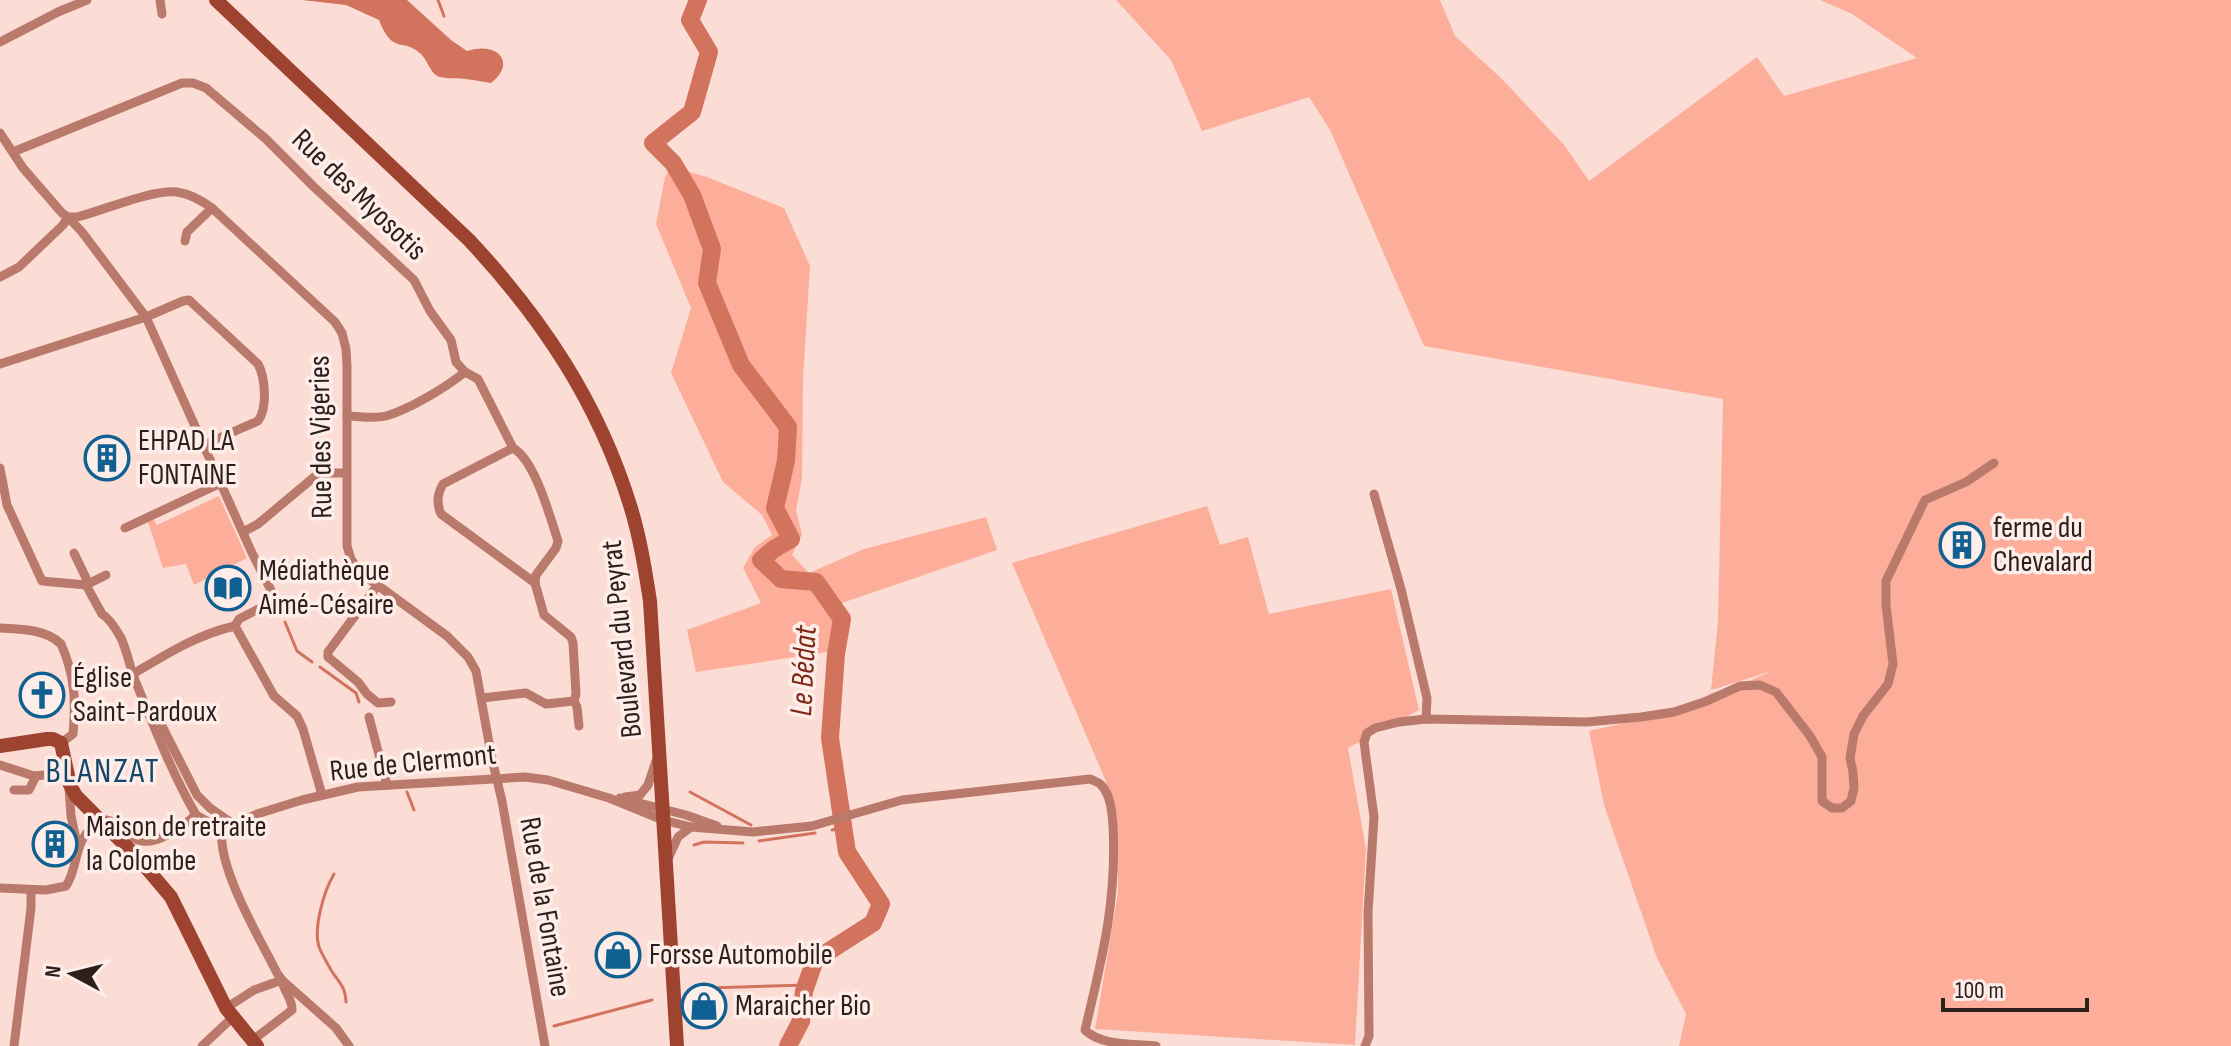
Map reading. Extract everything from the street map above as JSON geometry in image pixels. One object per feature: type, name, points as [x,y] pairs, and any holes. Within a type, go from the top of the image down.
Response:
[{"type":"main road","name":"Boulevard du Peyrat","points":[[222,3],[469,240],[508,282],[571,371],[612,454],[631,506],[650,601],[677,1046]]},
{"type":"main road","points":[[0,746],[47,739],[61,743],[68,779],[89,810],[138,858],[171,897],[229,1013],[255,1043]]},
{"type":"street","points":[[0,42],[84,0]]},
{"type":"street","points":[[160,0],[162,14]]},
{"type":"street","name":"Rue des Myosotis","points":[[13,152],[182,83],[206,88],[266,139],[414,280],[430,311],[451,340],[456,362],[465,372],[478,379],[513,448],[522,453],[542,492],[558,541],[536,575],[535,583]]},
{"type":"street","points":[[0,133],[31,178],[82,232],[146,317],[276,600],[239,619],[235,626],[170,652],[133,674]]},
{"type":"street","name":"Rue des Vigeries","points":[[68,217],[168,192],[200,199],[335,322],[346,349],[347,546],[351,559],[361,573],[447,636],[468,657],[476,671],[496,778]]},
{"type":"street","points":[[185,241],[187,232],[212,208]]},
{"type":"street","points":[[0,277],[19,267],[68,217]]},
{"type":"street","points":[[0,364],[189,300],[263,372],[263,410],[258,421],[203,445]]},
{"type":"street","points":[[347,416],[383,417],[447,386],[465,372]]},
{"type":"street","points":[[513,448],[443,484],[438,493],[438,507],[441,514],[535,583],[544,615],[571,637],[574,701],[579,726]]},
{"type":"street","points":[[1365,1046],[1369,1036],[1368,913],[1374,817],[1364,742],[1367,733],[1399,722],[1426,719],[1587,722],[1641,717],[1674,712],[1740,686],[1760,685],[1776,692],[1810,736],[1822,757],[1822,801],[1832,808],[1842,808],[1851,801],[1854,788],[1850,758],[1854,734],[1863,716],[1888,684],[1893,664],[1886,581],[1925,500],[1966,482],[1994,463]]},
{"type":"street","points":[[0,468],[7,505],[42,581],[86,585],[106,575]]},
{"type":"street","points":[[243,532],[258,524],[319,473],[346,473]]},
{"type":"street","points":[[125,528],[221,483]]},
{"type":"street","points":[[1374,494],[1427,698],[1426,719]]},
{"type":"street","points":[[74,553],[86,578],[86,585],[102,614],[122,640],[179,786],[196,815],[222,830],[226,864],[293,1006],[255,1043]]},
{"type":"street","points":[[377,586],[328,652],[328,657],[378,703],[391,702]]},
{"type":"street","points":[[235,626],[274,696],[297,716],[322,795]]},
{"type":"street","points":[[0,628],[25,630],[58,639],[75,687],[73,734],[61,743]]},
{"type":"street","points":[[482,698],[526,693],[546,704],[574,701]]},
{"type":"street","points":[[150,716],[156,717],[162,726],[197,795],[233,824]]},
{"type":"street","points":[[369,717],[387,785]]},
{"type":"street","points":[[621,798],[640,795],[648,785],[660,746]]},
{"type":"street","points":[[0,765],[36,776],[68,779],[78,849]]},
{"type":"street","points":[[14,790],[29,790],[36,776]]},
{"type":"street","name":"Rue de Clermont","points":[[222,830],[287,805],[358,787],[496,778],[548,780],[663,814]]},
{"type":"street","name":"Rue de la Fontaine","points":[[496,778],[545,1046]]},
{"type":"street","points":[[663,814],[691,827],[753,832],[785,830],[834,820],[902,800],[1090,779],[1101,784],[1112,813],[1115,873],[1102,959],[1085,1030],[1108,1041],[1156,1046]]},
{"type":"street","name":"Rue de Clermont","points":[[609,798],[621,798],[663,814]]},
{"type":"street","points":[[663,814],[732,831]]},
{"type":"street","points":[[0,888],[31,890],[66,886],[86,834],[102,821],[115,822],[130,837],[152,842],[196,815]]},
{"type":"street","points":[[666,862],[678,837],[691,827]]},
{"type":"street","points":[[14,1046],[31,890]]},
{"type":"street","points":[[202,1046],[229,1013],[254,990],[282,980]]},
{"type":"street","points":[[282,980],[336,1028],[349,1046]]},
{"type":"shaded area","points":[[302,0],[407,0],[467,51],[495,51],[503,61],[503,68],[491,83],[440,77],[434,74],[415,49],[389,38],[379,20],[346,5]]},
{"type":"shaded area","points":[[1116,0],[1440,0],[1455,36],[1502,79],[1565,146],[1589,181],[1757,57],[1784,96],[1917,58],[1852,14],[1820,0],[2231,0],[2231,1046],[1679,1046],[1686,1014],[1657,958],[1604,805],[1589,731],[1674,712],[1712,693],[1772,671],[1711,690],[1718,621],[1723,399],[1424,346],[1330,130],[1309,97],[1202,131],[1171,60]]},
{"type":"shaded area","points":[[671,167],[707,177],[784,208],[810,266],[803,380],[802,478],[796,510],[802,535],[792,555],[809,573],[864,549],[986,517],[997,550],[839,604],[850,628],[841,650],[696,672],[687,630],[761,603],[743,568],[755,547],[772,535],[762,515],[723,482],[671,373],[691,308],[656,224],[665,177]]},
{"type":"shaded area","points":[[219,496],[247,558],[194,585],[186,564],[163,568],[148,522],[153,519],[157,525]]},
{"type":"shaded area","points":[[1207,506],[1220,545],[1248,537],[1269,614],[1391,589],[1419,710],[1348,748],[1366,849],[1355,1045],[1095,1029],[1118,892],[1117,829],[1105,779],[1012,563]]},
{"type":"waterway","points":[[438,0],[444,16]]},
{"type":"waterway","name":"Le Bédat","points":[[698,0],[690,20],[709,52],[692,112],[653,143],[673,163],[692,195],[712,249],[707,283],[741,365],[788,427],[786,461],[775,508],[791,539],[761,560],[781,579],[816,582],[842,619],[836,654],[830,738],[847,852],[881,904],[873,923],[815,960],[804,991],[801,1021],[788,1046]]},
{"type":"waterway","points":[[285,622],[297,651],[312,662]]},
{"type":"waterway","points":[[320,667],[356,693],[359,702]]},
{"type":"waterway","points":[[407,792],[414,810]]},
{"type":"waterway","points":[[690,792],[751,825]]},
{"type":"waterway","name":"Le Bédat","points":[[832,830],[840,828],[838,821]]},
{"type":"waterway","points":[[759,841],[815,833]]},
{"type":"waterway","points":[[694,845],[704,842],[743,843]]},
{"type":"waterway","points":[[334,874],[320,910],[317,930],[319,947],[343,988],[346,1002]]},
{"type":"waterway","points":[[708,988],[806,985]]},
{"type":"waterway","points":[[554,1026],[652,1000]]},
{"type":"place","name":"EHPAD LA FONTAINE","points":[[107,458]]},
{"type":"place","name":"ferme du Chevalard","points":[[1962,545]]},
{"type":"place","name":"Médiathèque Aimé-Césaire","points":[[228,588]]},
{"type":"place","name":"Église Saint-Pardoux","points":[[42,695]]},
{"type":"place","name":"Maison de retraite la Colombe","points":[[55,844]]},
{"type":"place","name":"Forsse Automobile","points":[[618,955]]},
{"type":"place","name":"Maraicher Bio","points":[[704,1006]]},
{"type":"district","name":"BLANZAT","points":[[103,771]]}]
